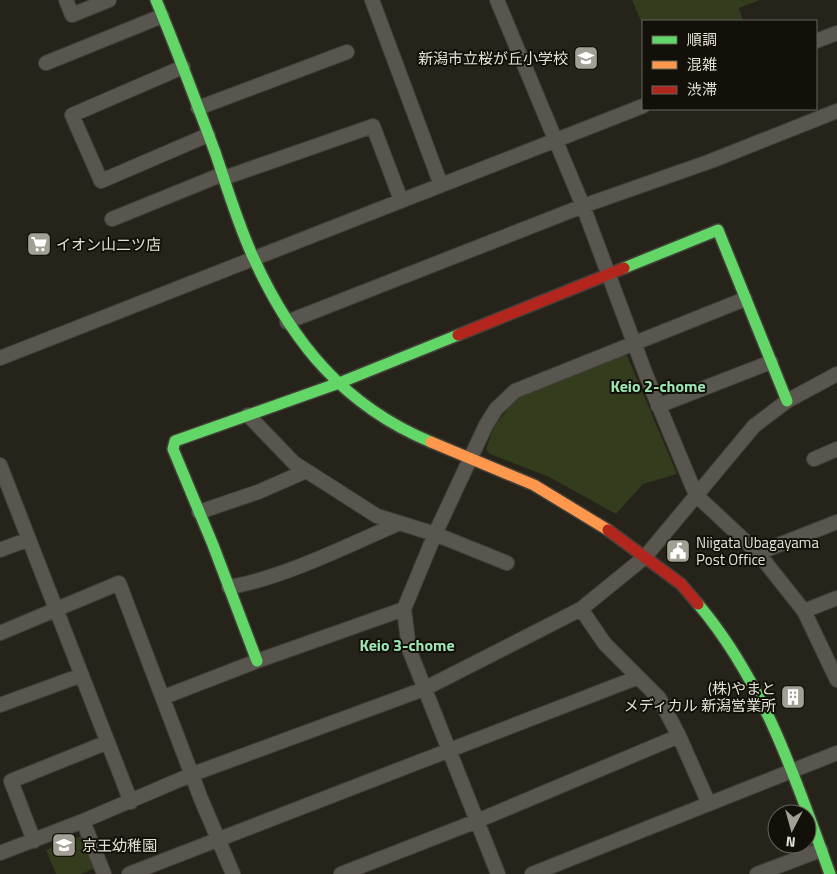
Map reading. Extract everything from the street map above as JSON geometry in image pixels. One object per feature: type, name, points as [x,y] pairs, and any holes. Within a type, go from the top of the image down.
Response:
[{"type":"street","points":[[66,0],[72,16],[109,0]]},
{"type":"street","points":[[156,0],[183,66],[253,258],[287,322],[312,355],[362,404],[409,433],[471,458],[549,494],[596,521],[681,584],[715,624],[748,674],[793,771],[830,874]]},
{"type":"street","points":[[372,0],[441,184]]},
{"type":"street","points":[[497,0],[583,206],[658,406],[696,495],[758,553],[804,611],[837,680]]},
{"type":"street","points":[[46,63],[162,16]]},
{"type":"street","points":[[817,41],[837,33]]},
{"type":"street","points":[[198,108],[346,52]]},
{"type":"street","points":[[183,66],[72,115],[101,181],[208,135]]},
{"type":"street","points":[[0,358],[642,106]]},
{"type":"street","points":[[287,322],[583,206],[711,161],[837,112]]},
{"type":"street","points":[[112,219],[224,176],[373,126],[401,200]]},
{"type":"street","points":[[257,661],[173,449],[175,441],[339,383],[718,230],[787,401]]},
{"type":"street","points":[[498,874],[409,649],[404,609],[434,534],[496,409],[515,391],[745,299]]},
{"type":"street","points":[[658,406],[771,362]]},
{"type":"street","points":[[0,854],[130,802],[193,774],[424,689],[581,609],[645,557],[754,426],[787,401],[837,374]]},
{"type":"street","points":[[248,415],[294,463],[377,516],[434,534],[507,563]]},
{"type":"street","points":[[814,459],[837,449]]},
{"type":"street","points":[[0,465],[58,610],[130,802]]},
{"type":"street","points":[[199,512],[258,492],[306,471]]},
{"type":"street","points":[[758,553],[837,522]]},
{"type":"street","points":[[229,588],[247,584],[297,566],[400,523]]},
{"type":"street","points":[[0,550],[30,539]]},
{"type":"street","points":[[0,633],[119,583],[233,874]]},
{"type":"street","points":[[804,611],[837,598]]},
{"type":"street","points":[[164,697],[257,661],[404,609]]},
{"type":"street","points":[[581,609],[605,644],[636,678],[658,698],[679,736],[709,804]]},
{"type":"street","points":[[0,705],[82,675]]},
{"type":"street","points":[[128,874],[449,752],[636,678]]},
{"type":"street","points":[[341,874],[477,821],[679,736]]},
{"type":"street","points":[[34,841],[11,781],[108,742]]},
{"type":"street","points":[[532,874],[837,753]]},
{"type":"street","points":[[83,821],[104,874]]},
{"type":"street","points":[[757,874],[821,850]]},
{"type":"green space","points":[[632,0],[760,0],[739,8],[743,20],[642,20],[642,24]]},
{"type":"green space","points":[[626,353],[677,474],[643,484],[616,514],[549,477],[490,454],[486,449],[494,426],[517,398]]},
{"type":"green space","points":[[81,836],[95,868],[81,874],[56,874],[46,850]]},
{"type":"traffic: fast","points":[[156,0],[201,114],[248,246],[285,318],[324,368],[347,390],[372,410],[400,427],[431,442]]},
{"type":"traffic: fast","points":[[624,268],[718,230],[787,401]]},
{"type":"traffic: fast","points":[[257,661],[213,545],[173,449],[175,441],[339,383],[458,335]]},
{"type":"traffic: fast","points":[[698,604],[742,666],[760,699],[791,768],[830,874]]},
{"type":"traffic: slow","points":[[431,442],[534,485],[608,530]]},
{"type":"traffic: jam","points":[[458,335],[624,268]]},
{"type":"traffic: jam","points":[[608,530],[681,584],[698,604]]},
{"type":"place","name":"新潟市立桜が丘小学校","points":[[586,58]]},
{"type":"place","name":"イオン山二ツ店","points":[[39,244]]},
{"type":"place","name":"Niigata Ubagayama Post Office","points":[[678,551]]},
{"type":"place","name":"(株)やまと メディカル 新潟営業所","points":[[793,697]]},
{"type":"place","name":"京王幼稚園","points":[[64,845]]},
{"type":"district","name":"Keio 2-chome","points":[[658,386]]},
{"type":"district","name":"Keio 3-chome","points":[[407,645]]}]
